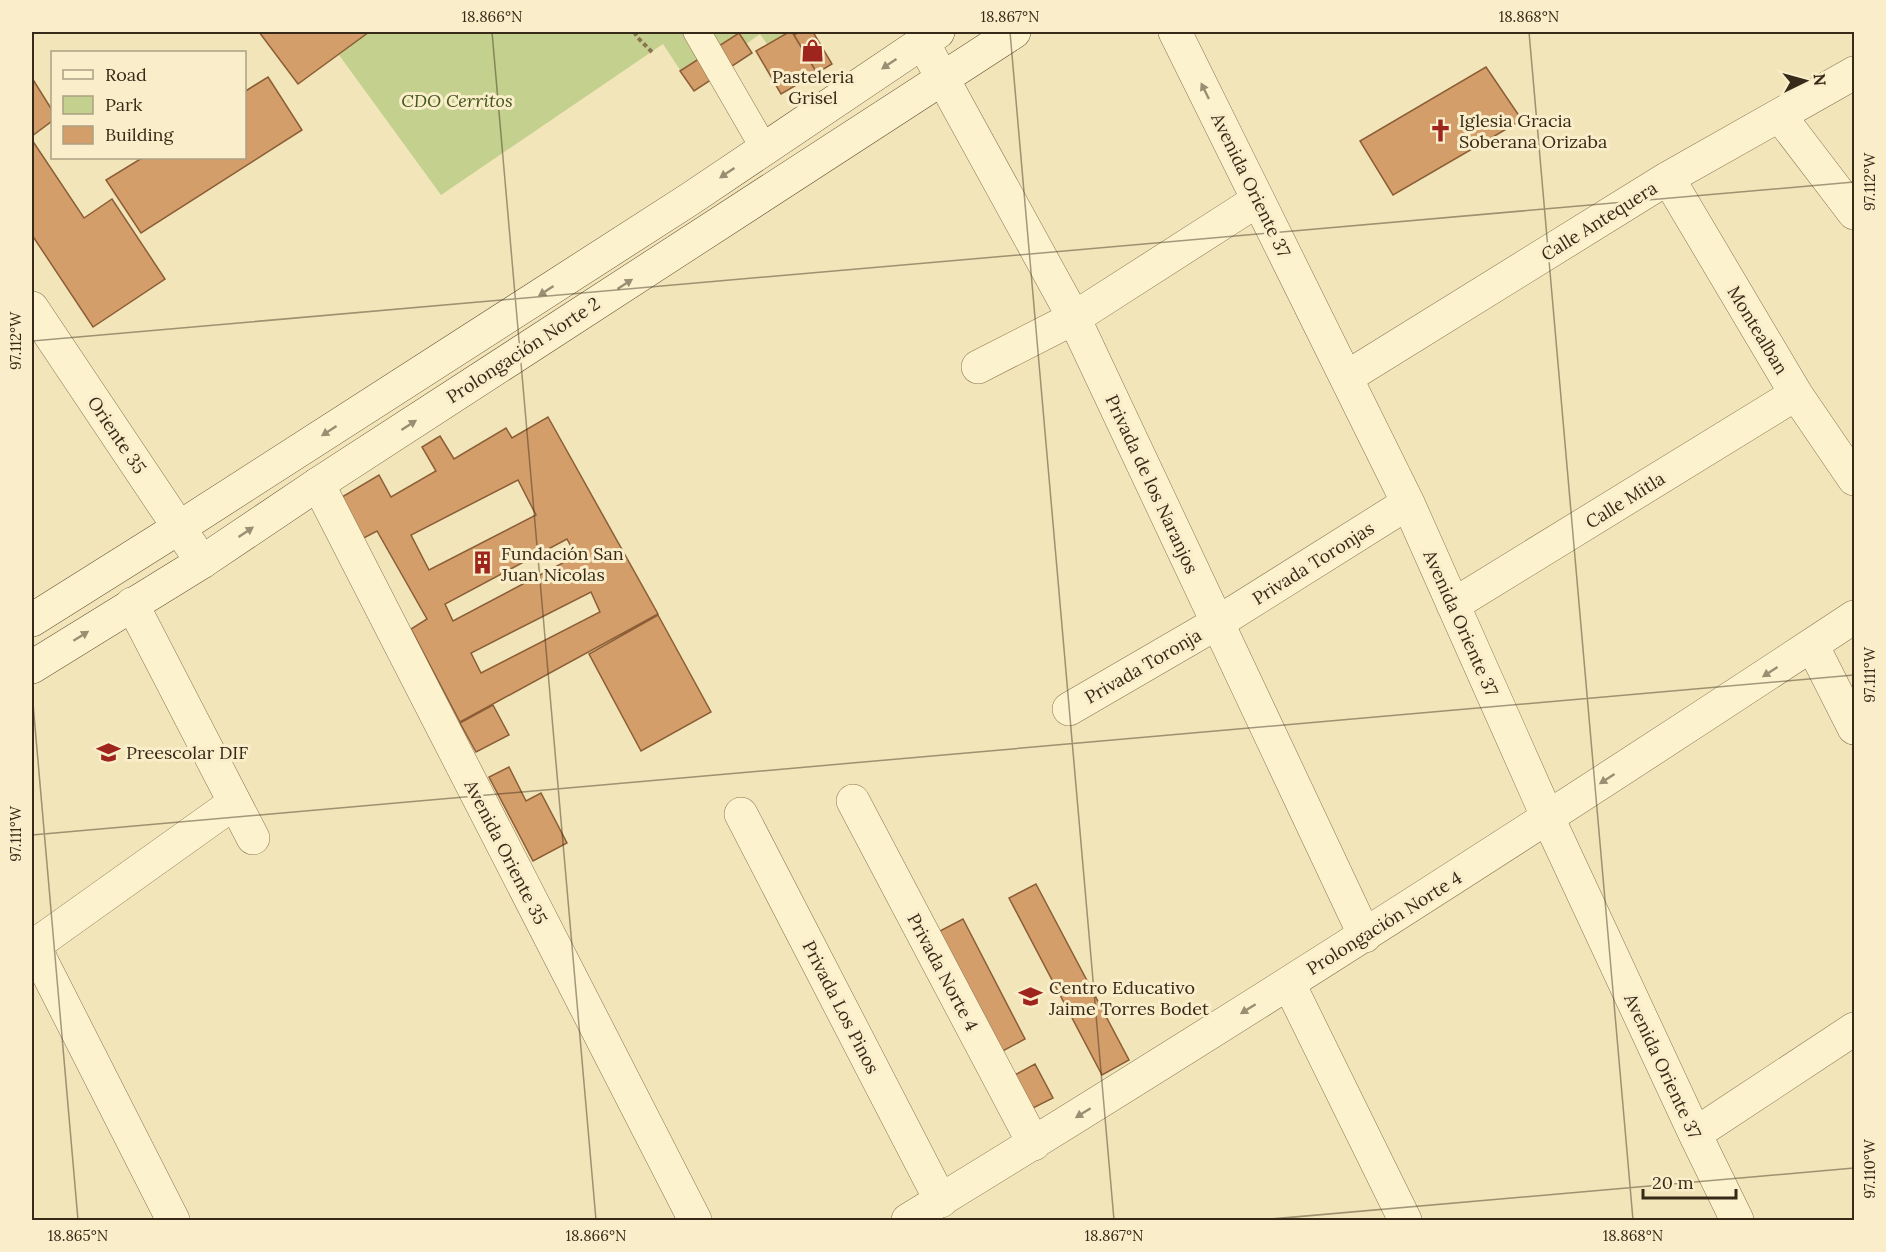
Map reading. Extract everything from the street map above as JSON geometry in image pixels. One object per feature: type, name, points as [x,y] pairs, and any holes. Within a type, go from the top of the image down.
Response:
[{"type":"street","points":[[697,32],[764,148]]},
{"type":"street","name":"Prolongación Norte 2","points":[[32,668],[201,562],[1014,32]]},
{"type":"street","name":"Avenida Oriente 37","points":[[1175,32],[1408,503],[1548,818],[1737,1221]]},
{"type":"street","name":"Prolongación Norte 2","points":[[32,620],[680,205],[930,36]]},
{"type":"street","name":"Privada de los Naranjos","points":[[930,36],[943,78],[1074,318],[1365,936]]},
{"type":"street","name":"Calle Antequera","points":[[1347,377],[1668,178],[1854,72]]},
{"type":"street","points":[[1780,116],[1854,213]]},
{"type":"street","name":"Montealban","points":[[1668,178],[1796,394],[1854,479]]},
{"type":"street","points":[[978,367],[1074,318],[1258,200]]},
{"type":"street","name":"Oriente 35","points":[[32,308],[180,527],[201,562]]},
{"type":"street","name":"Calle Mitla","points":[[1453,605],[1796,394]]},
{"type":"street","name":"Avenida Oriente 35","points":[[318,484],[695,1221]]},
{"type":"street","name":"Privada Toronjas","points":[[1217,623],[1408,503]]},
{"type":"street","points":[[132,604],[253,838]]},
{"type":"street","name":"Prolongación Norte 4","points":[[909,1221],[1365,936],[1854,617]]},
{"type":"street","name":"Privada Toronja","points":[[1069,709],[1217,623]]},
{"type":"street","points":[[1812,645],[1854,728]]},
{"type":"street","name":"Privada Norte 4","points":[[853,801],[1034,1144]]},
{"type":"street","points":[[173,1221],[38,952],[42,940],[234,803]]},
{"type":"street","name":"Privada Los Pinos","points":[[741,814],[941,1201]]},
{"type":"street","points":[[1288,984],[1405,1221]]},
{"type":"street","points":[[1695,1134],[1854,1029]]},
{"type":"path","points":[[634,32],[652,52]]},
{"type":"green space","name":"CDO Cerritos","points":[[368,32],[788,32],[767,44],[760,34],[746,44],[752,53],[694,91],[663,44],[441,195],[339,55]]},
{"type":"building","points":[[259,32],[369,32],[298,84]]},
{"type":"building","points":[[792,32],[817,73],[781,94],[756,51]]},
{"type":"building","name":"Pasteleria Grisel","points":[[799,32],[813,32],[832,64],[817,73],[794,35]]},
{"type":"building","points":[[739,33],[752,53],[694,91],[680,71]]},
{"type":"building","name":"Iglesia Gracia Soberana Orizaba","points":[[1486,67],[1522,120],[1393,195],[1360,141]]},
{"type":"building","points":[[268,77],[302,130],[141,233],[106,180],[140,159],[246,159],[246,91]]},
{"type":"building","points":[[32,78],[51,108],[51,122],[32,136]]},
{"type":"building","points":[[32,140],[84,218],[112,199],[165,279],[93,327],[32,235]]},
{"type":"building","name":"Fundación San Juan Nicolas","points":[[548,417],[658,614],[460,722],[411,629],[427,619],[377,531],[360,540],[337,500],[379,475],[391,497],[436,471],[422,447],[440,436],[454,459],[506,428],[512,438]],"holes":[[[518,480],[536,515],[429,570],[411,535]],[[567,539],[576,556],[453,621],[445,604]],[[591,592],[600,612],[481,673],[471,653]]]},
{"type":"building","points":[[658,615],[711,712],[641,751],[589,654]]},
{"type":"building","points":[[493,705],[509,735],[476,752],[460,723]]},
{"type":"building","points":[[509,767],[526,801],[541,793],[567,843],[533,861],[489,777]]},
{"type":"building","points":[[1036,884],[1129,1060],[1102,1075],[1009,898]]},
{"type":"building","points":[[963,919],[1025,1039],[999,1053],[936,933]]},
{"type":"building","points":[[1035,1064],[1053,1098],[1029,1110],[1011,1077]]},
{"type":"place","name":"Pasteleria Grisel","points":[[813,50]]},
{"type":"place","name":"Iglesia Gracia Soberana Orizaba","points":[[1441,130]]},
{"type":"place","name":"Fundación San Juan Nicolas","points":[[483,563]]},
{"type":"place","name":"Preescolar DIF","points":[[108,752]]},
{"type":"place","name":"Centro Educativo Jaime Torres Bodet","points":[[1031,997]]}]
